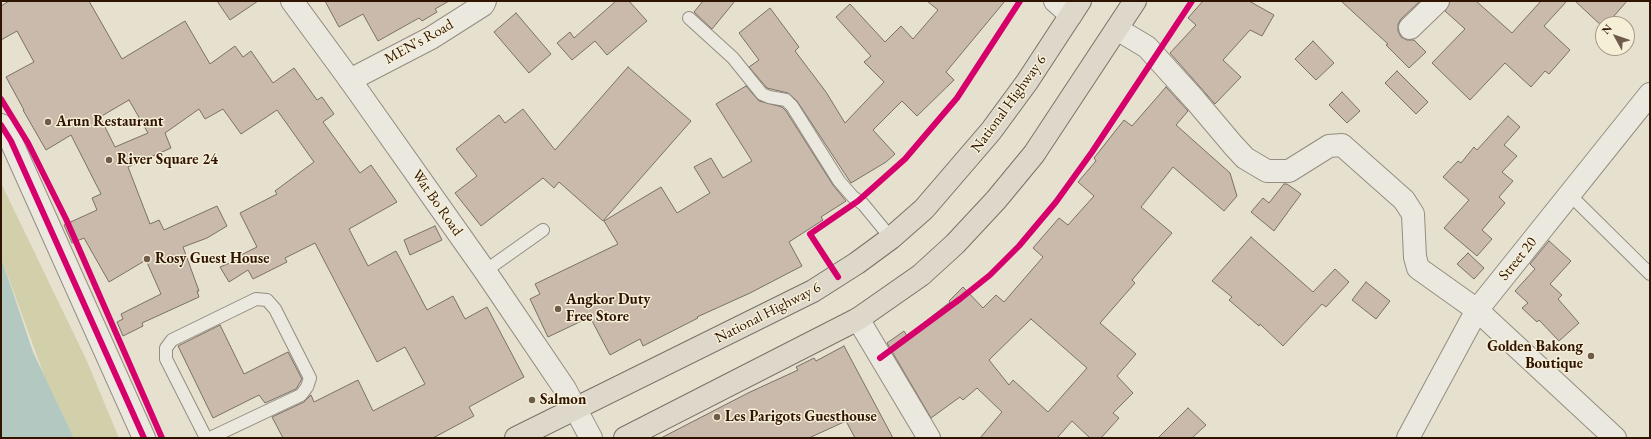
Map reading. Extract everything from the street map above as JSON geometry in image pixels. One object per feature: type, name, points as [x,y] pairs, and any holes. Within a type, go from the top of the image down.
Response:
[{"type":"main road","points":[[625,438],[858,320],[921,275],[955,244],[996,200],[1038,148],[1135,1]]},
{"type":"main road","name":"National Highway 6","points":[[516,438],[813,292],[857,264],[891,238],[924,209],[991,131],[1027,82],[1069,6]]},
{"type":"street","name":"Wat Bo Road","points":[[292,1],[485,270],[565,389],[591,438]]},
{"type":"street","name":"MEN's Road","points":[[350,80],[432,38],[483,5],[486,1]]},
{"type":"street","points":[[1410,28],[1438,1]]},
{"type":"street","points":[[1117,29],[1147,47],[1245,158],[1267,171],[1290,171],[1329,146],[1342,145],[1404,200],[1413,214],[1415,257],[1418,268],[1476,310],[1615,438]]},
{"type":"street","name":"Street 20","points":[[1408,438],[1476,310],[1570,196],[1650,94]]},
{"type":"street","points":[[1,125],[14,148],[144,438]]},
{"type":"street","points":[[858,320],[929,438]]},
{"type":"lane","points":[[689,18],[730,55],[762,94],[769,98],[786,100],[792,106],[839,181],[852,197],[863,204],[891,238]]},
{"type":"lane","points":[[1570,196],[1650,274]]},
{"type":"lane","points":[[485,270],[543,230]]},
{"type":"lane","points":[[206,438],[166,359],[166,348],[172,340],[256,299],[267,300],[275,309],[310,378],[307,388],[301,394],[210,438]]},
{"type":"shaded area","points":[[1,183],[86,359],[119,438],[74,438],[45,378],[1,257]]},
{"type":"water","points":[[1,257],[33,352],[74,438],[1,438]]},
{"type":"building","points":[[9,1],[89,1],[122,59],[185,21],[210,64],[235,46],[243,57],[251,51],[273,83],[294,68],[317,100],[322,97],[334,114],[323,122],[360,173],[371,165],[397,202],[349,229],[368,266],[396,251],[427,310],[453,296],[465,319],[487,307],[524,377],[469,407],[474,416],[433,438],[283,438],[272,417],[304,402],[311,395],[314,402],[358,380],[373,411],[425,384],[405,347],[377,362],[315,243],[285,258],[287,262],[253,279],[248,270],[229,282],[220,267],[242,258],[241,255],[257,247],[240,213],[277,194],[275,191],[314,162],[277,110],[241,134],[223,109],[205,119],[199,109],[165,133],[171,148],[128,167],[150,224],[159,220],[164,230],[217,206],[227,226],[207,238],[183,247],[199,291],[197,291],[199,297],[142,323],[143,326],[123,336],[117,322],[123,319],[121,314],[161,294],[146,260],[109,282],[84,238],[72,243],[64,225],[97,210],[92,198],[101,194],[71,135],[46,150],[23,110],[6,77],[34,62],[17,31],[1,40],[1,6]],"holes":[[[129,100],[148,133],[115,147],[100,117]]]},
{"type":"building","points":[[217,1],[258,1],[230,20]]},
{"type":"building","points":[[325,1],[449,1],[435,9],[437,12],[422,21],[419,18],[378,41],[363,14],[339,27]]},
{"type":"building","points":[[616,1],[629,1],[647,21],[607,55],[595,41],[572,60],[557,43],[570,32],[574,38]]},
{"type":"building","points":[[703,1],[735,1],[712,29],[694,12]]},
{"type":"building","points":[[927,1],[1005,1],[946,72],[954,80],[917,116],[902,101],[873,130],[895,154],[886,162],[851,183],[797,101],[788,93],[767,88],[749,67],[759,60],[739,33],[770,8],[799,47],[795,51],[826,92],[845,123],[884,82],[864,62],[871,56],[836,17],[850,4],[885,42],[901,26],[913,39],[938,10]]},
{"type":"building","points":[[1203,1],[1249,1],[1274,15],[1262,36],[1250,30],[1223,60],[1241,77],[1215,104],[1170,53],[1196,25],[1188,18]]},
{"type":"building","points":[[1341,1],[1420,1],[1401,19],[1398,24],[1398,31],[1401,37],[1407,40],[1414,40],[1426,52],[1409,68],[1386,45],[1388,44]]},
{"type":"building","points":[[1450,1],[1476,1],[1512,33],[1541,1],[1567,1],[1544,26],[1570,50],[1549,74],[1545,71],[1531,87],[1505,63],[1470,100],[1432,63],[1465,29],[1445,11]]},
{"type":"building","points":[[1575,1],[1627,1],[1614,16],[1595,16],[1595,20]]},
{"type":"building","points":[[516,13],[551,54],[529,73],[494,32]]},
{"type":"building","points":[[1313,41],[1334,63],[1316,80],[1295,59]]},
{"type":"building","points":[[628,67],[691,121],[603,221],[559,182],[554,188],[543,178],[481,226],[455,193],[477,176],[456,149],[499,115],[505,123],[523,109],[555,150]]},
{"type":"building","points":[[1397,71],[1428,102],[1416,114],[1385,83]]},
{"type":"building","points":[[746,86],[759,101],[782,107],[786,111],[833,185],[846,201],[821,217],[823,220],[789,242],[802,266],[750,293],[697,317],[698,318],[643,346],[640,339],[610,355],[590,317],[548,337],[530,299],[540,294],[535,284],[618,244],[604,221],[661,187],[677,213],[710,193],[694,167],[711,158],[723,178],[752,161],[716,104]]},
{"type":"building","points":[[1166,87],[1188,111],[1176,125],[1230,173],[1237,196],[1224,211],[1173,167],[1141,207],[1172,233],[1132,280],[1135,283],[1100,323],[1136,354],[1117,376],[1133,393],[1113,413],[1119,418],[1101,438],[1090,438],[1072,421],[1057,438],[980,438],[1002,412],[977,388],[963,400],[960,397],[931,418],[887,343],[904,331],[907,336],[950,302],[949,301],[963,287],[983,308],[996,295],[1004,302],[1043,257],[1033,248],[1059,218],[1068,225],[1094,196],[1078,182],[1096,161],[1094,158],[1124,120],[1132,126]],"holes":[[[1031,319],[1087,368],[1048,412],[1013,380],[1009,385],[989,360]]]},
{"type":"building","points":[[1342,92],[1360,111],[1347,123],[1329,105]]},
{"type":"building","points":[[1508,116],[1520,127],[1504,145],[1517,156],[1502,172],[1513,181],[1499,197],[1505,203],[1482,230],[1492,239],[1477,256],[1444,228],[1469,200],[1443,177],[1458,161],[1461,163],[1474,147],[1477,150]]},
{"type":"building","points":[[1284,184],[1287,184],[1301,194],[1274,231],[1251,212],[1263,198],[1269,203]]},
{"type":"building","points":[[435,226],[442,240],[410,255],[404,240]]},
{"type":"building","points":[[1251,237],[1313,292],[1335,269],[1349,282],[1326,307],[1322,304],[1283,346],[1260,324],[1259,326],[1229,300],[1232,297],[1212,281]]},
{"type":"building","points":[[1549,241],[1571,261],[1550,284],[1562,295],[1558,299],[1579,323],[1559,341],[1539,320],[1537,322],[1522,308],[1528,303],[1515,291],[1535,269],[1530,264]]},
{"type":"building","points":[[1468,253],[1484,268],[1474,279],[1457,264]]},
{"type":"building","points":[[1366,282],[1390,301],[1376,319],[1352,300]]},
{"type":"building","points":[[220,325],[244,374],[288,352],[302,379],[296,389],[265,403],[259,395],[213,418],[178,346]]},
{"type":"building","points":[[844,346],[893,438],[855,438],[846,421],[809,438],[661,438],[748,393],[798,370],[796,367],[814,358],[816,361]]},
{"type":"building","points":[[1188,408],[1206,425],[1192,438],[1158,438]]},
{"type":"cycle path","points":[[838,277],[810,234],[858,201],[905,159],[957,98],[1020,1]]},
{"type":"cycle path","points":[[880,358],[990,275],[1019,246],[1056,202],[1092,152],[1192,1]]},
{"type":"cycle path","points":[[1,99],[28,143],[66,219],[162,438]]},
{"type":"cycle path","points":[[1,125],[11,141],[144,438]]},
{"type":"place","name":"Arun Restaurant","points":[[48,122]]},
{"type":"place","name":"River Square 24","points":[[109,160]]},
{"type":"place","name":"Rosy Guest House","points":[[147,259]]},
{"type":"place","name":"Angkor Duty Free Store","points":[[558,309]]},
{"type":"place","name":"Golden Bakong Boutique","points":[[1591,356]]},
{"type":"place","name":"Salmon","points":[[532,400]]},
{"type":"place","name":"Les Parigots Guesthouse","points":[[717,417]]}]
